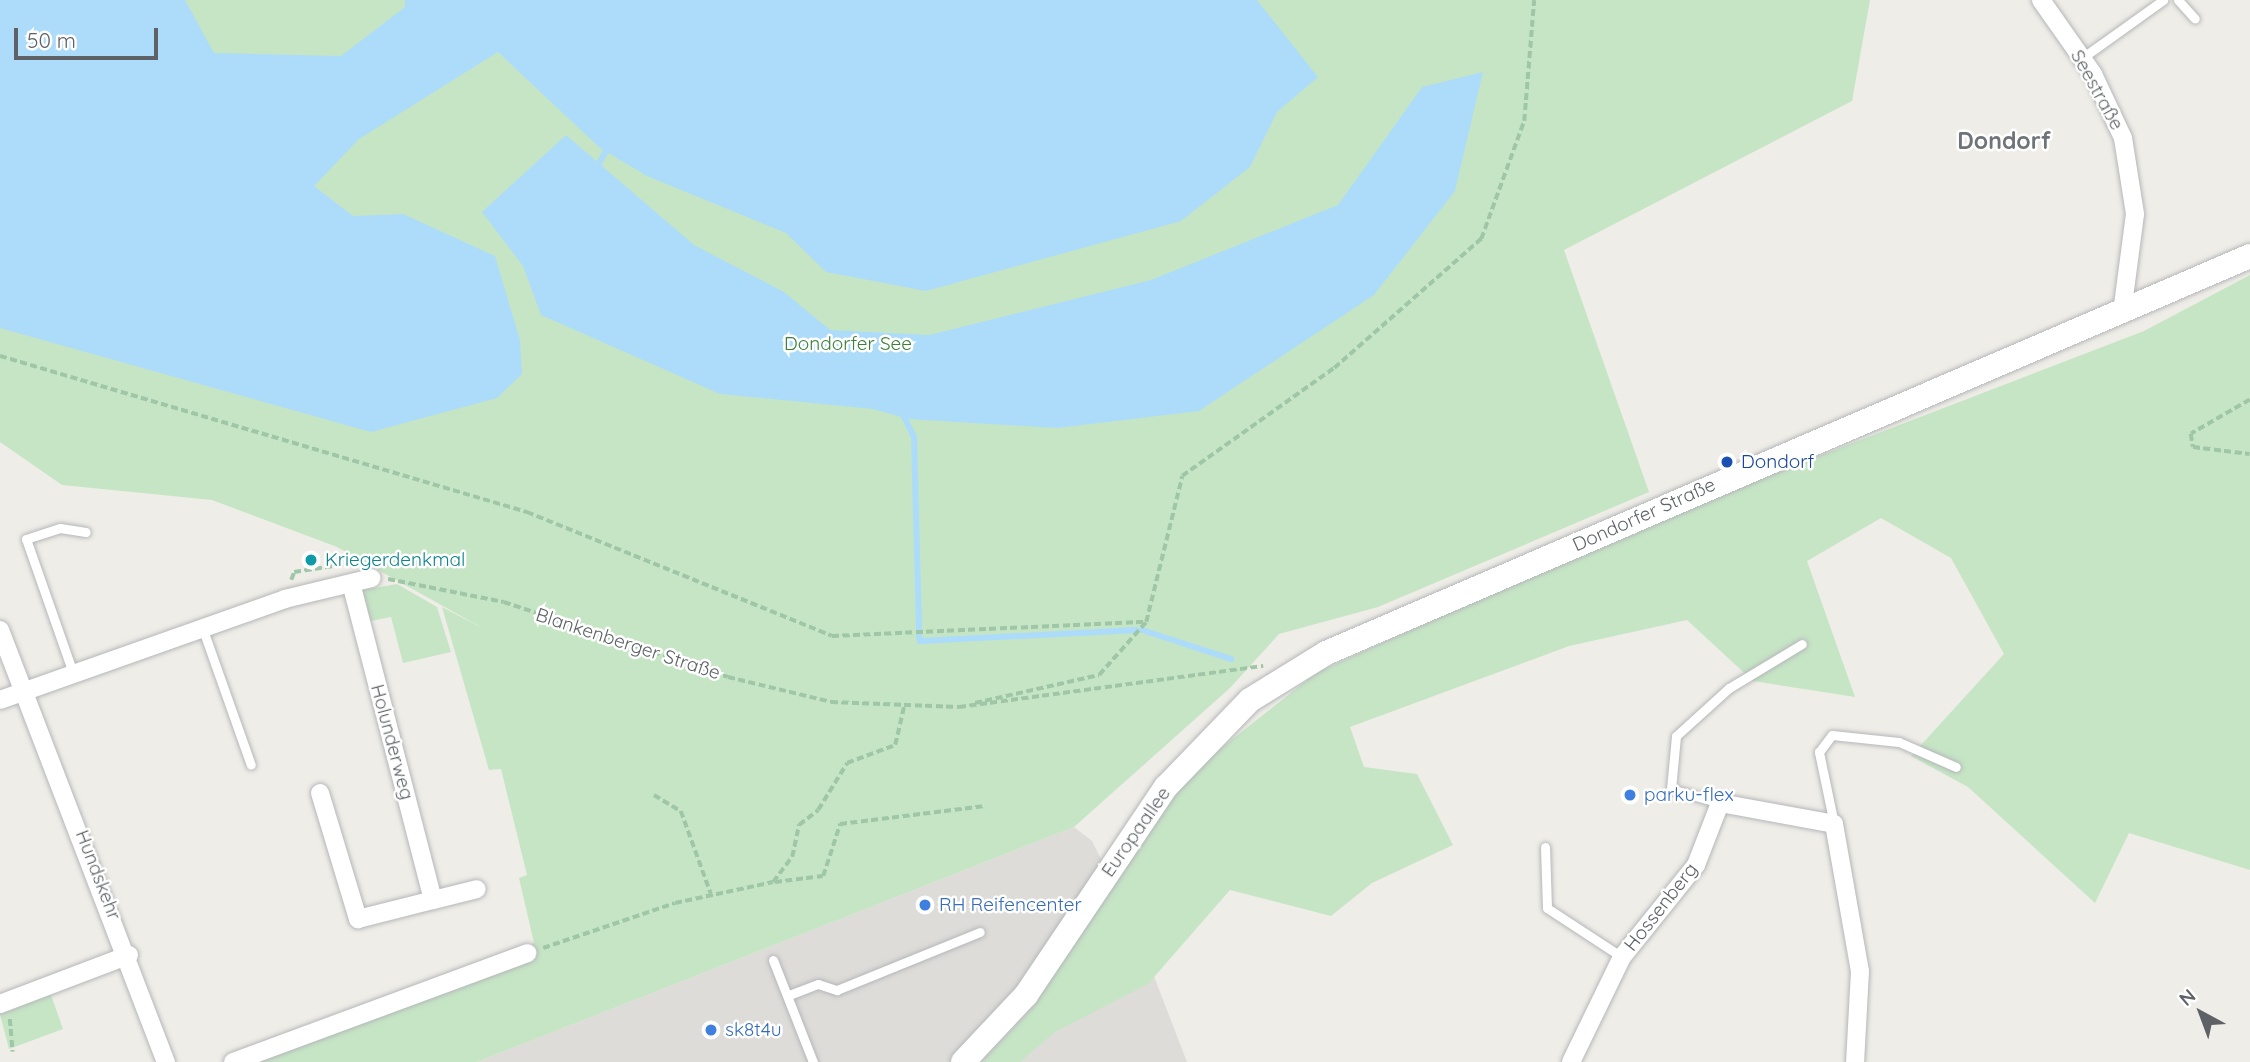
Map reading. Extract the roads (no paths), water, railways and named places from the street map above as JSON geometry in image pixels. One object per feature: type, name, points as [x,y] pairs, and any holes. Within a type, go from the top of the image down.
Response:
[{"type":"main road","name":"Dondorfer Straße","points":[[1210,737],[1250,700],[1326,653],[2250,256]]},
{"type":"main road","name":"Europaallee","points":[[963,1062],[1027,995],[1132,835],[1210,737]]},
{"type":"street","name":"Seestraße","points":[[2042,0],[2082,58],[2123,138],[2135,214],[2122,313]]},
{"type":"street","points":[[0,700],[202,627],[372,578]]},
{"type":"street","name":"Holunderweg","points":[[351,583],[433,900]]},
{"type":"street","name":"Hundskehr","points":[[0,630],[129,955],[166,1062]]},
{"type":"street","points":[[320,793],[358,919],[477,889]]},
{"type":"street","points":[[1720,803],[1834,824],[1860,971],[1851,1061]]},
{"type":"street","name":"Hossenberg","points":[[1571,1062],[1622,957],[1696,865],[1720,803]]},
{"type":"street","points":[[233,1062],[528,953]]},
{"type":"street","points":[[2,1003],[129,955]]},
{"type":"lane","points":[[2082,58],[2163,0]]},
{"type":"lane","points":[[2178,0],[2195,19]]},
{"type":"lane","points":[[73,673],[26,539],[60,528],[86,532]]},
{"type":"lane","points":[[202,627],[251,765]]},
{"type":"lane","points":[[1720,803],[1671,789],[1676,736],[1729,688],[1802,644]]},
{"type":"lane","points":[[1834,824],[1819,752],[1832,736],[1899,742],[1956,767]]},
{"type":"lane","points":[[1545,846],[1547,908],[1622,957]]},
{"type":"lane","points":[[789,995],[818,984],[837,990],[981,932]]},
{"type":"lane","points":[[773,960],[789,995],[813,1062]]},
{"type":"water","name":"Dondorfer See","points":[[0,0],[185,0],[214,53],[341,56],[405,7],[405,0],[1257,0],[1318,77],[1277,112],[1250,167],[1181,221],[926,291],[826,272],[786,233],[647,176],[600,148],[498,52],[359,139],[314,186],[353,216],[403,214],[495,256],[520,340],[522,374],[497,398],[371,432],[0,328]]},
{"type":"water","points":[[1483,72],[1455,191],[1374,295],[1199,411],[1057,428],[908,419],[873,409],[720,394],[541,315],[523,266],[482,212],[566,135],[694,245],[784,292],[830,330],[929,335],[1151,280],[1338,205],[1422,87]]},
{"type":"waterway","points":[[597,167],[606,151]]},
{"type":"waterway","points":[[903,415],[914,437],[919,630]]},
{"type":"waterway","points":[[919,635],[920,641],[1137,630]]},
{"type":"waterway","points":[[1142,630],[1231,659]]},
{"type":"place","name":"Dondorf","points":[[1727,462]]},
{"type":"place","name":"Kriegerdenkmal","points":[[311,560]]},
{"type":"place","name":"parku-flex","points":[[1630,795]]},
{"type":"place","name":"RH Reifencenter","points":[[925,905]]},
{"type":"place","name":"sk8t4u","points":[[711,1030]]},
{"type":"district","name":"Dondorf","points":[[2004,141]]}]
